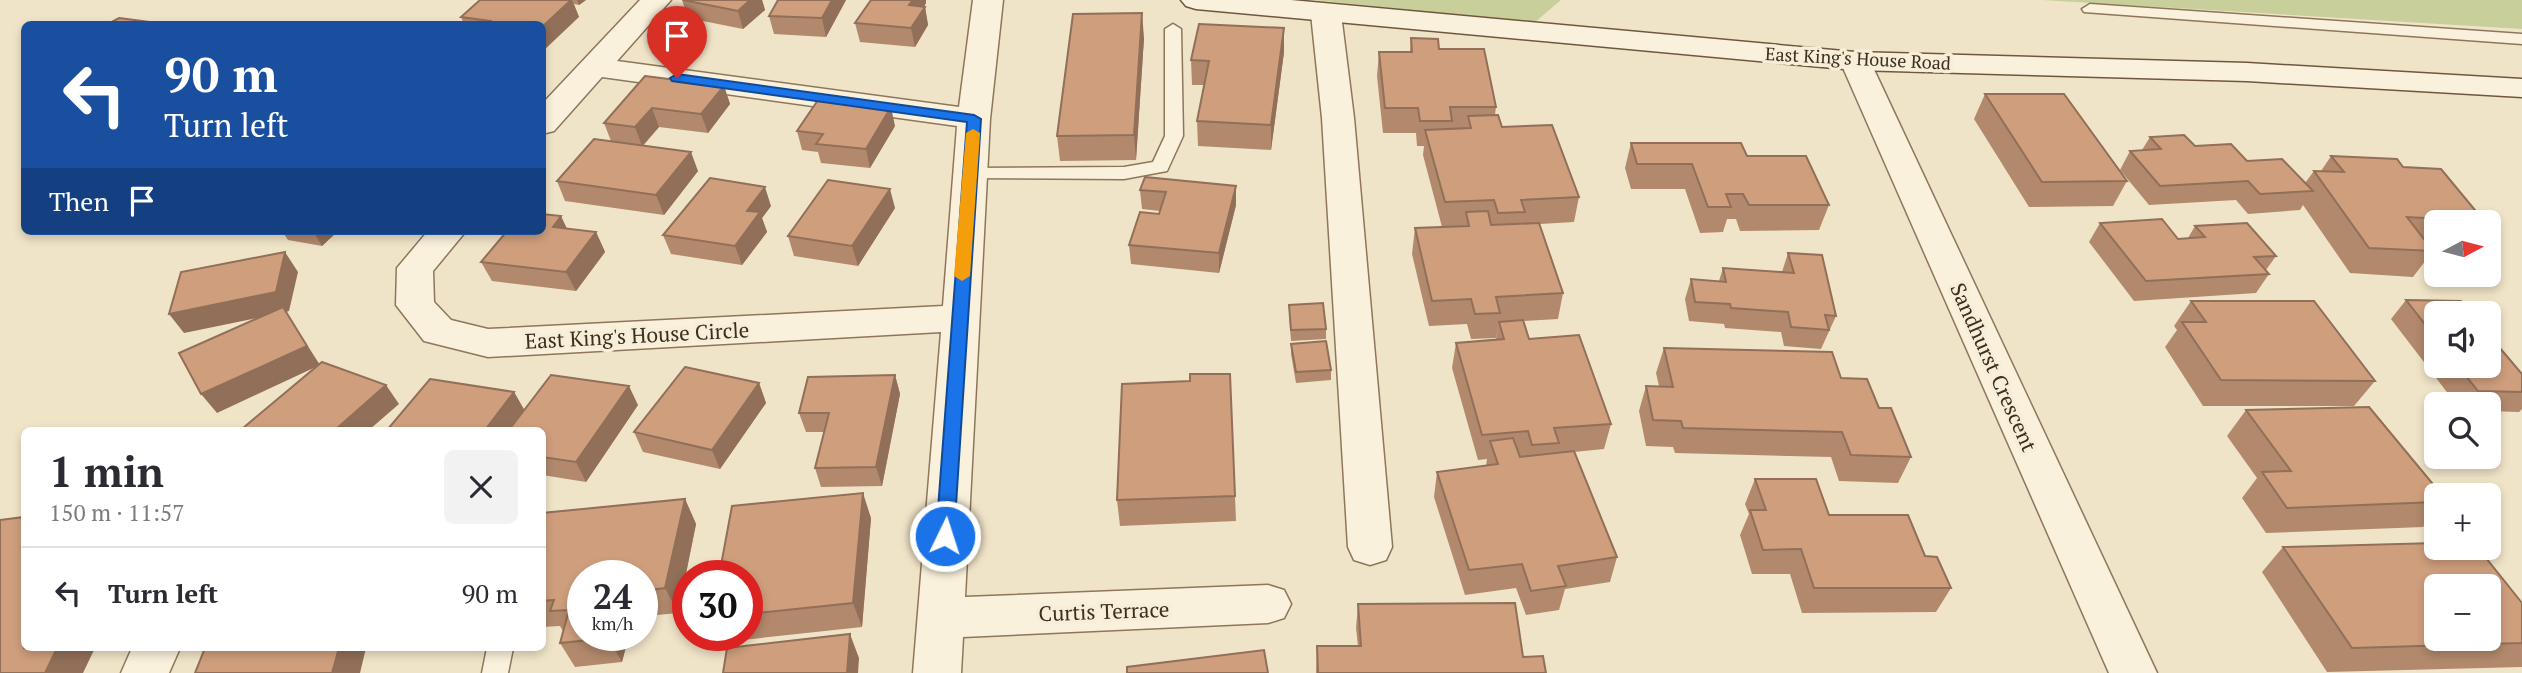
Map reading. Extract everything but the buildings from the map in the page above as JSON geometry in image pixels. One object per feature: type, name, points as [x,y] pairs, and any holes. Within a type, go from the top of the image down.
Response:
[{"type":"street","points":[[546,120],[656,0]]},
{"type":"street","points":[[937,673],[974,119],[988,0]]},
{"type":"street","name":"East King's House Road","points":[[1196,0],[1855,61],[2247,72],[2522,88]]},
{"type":"street","points":[[1326,14],[1338,118],[1370,547]]},
{"type":"street","name":"Sandhurst Crescent","points":[[1855,61],[2133,673]]},
{"type":"street","points":[[596,67],[974,119]]},
{"type":"street","name":"East King's House Circle","points":[[444,235],[415,268],[415,305],[438,331],[488,344],[959,318]]},
{"type":"street","name":"Curtis Terrace","points":[[940,618],[1269,604]]},
{"type":"street","points":[[145,673],[155,651]]},
{"type":"lane","points":[[2090,9],[2522,39]]},
{"type":"lane","points":[[970,174],[1124,173],[1160,167],[1174,136],[1173,29]]},
{"type":"lane","points":[[495,673],[499,651]]},
{"type":"green space","points":[[1315,0],[1561,0],[1534,23]]},
{"type":"green space","points":[[2042,0],[2522,0],[2522,29]]},
{"type":"slow traffic","points":[[962,276],[973,133]]},
{"type":"route","points":[[677,78],[974,119],[945,536]]}]
